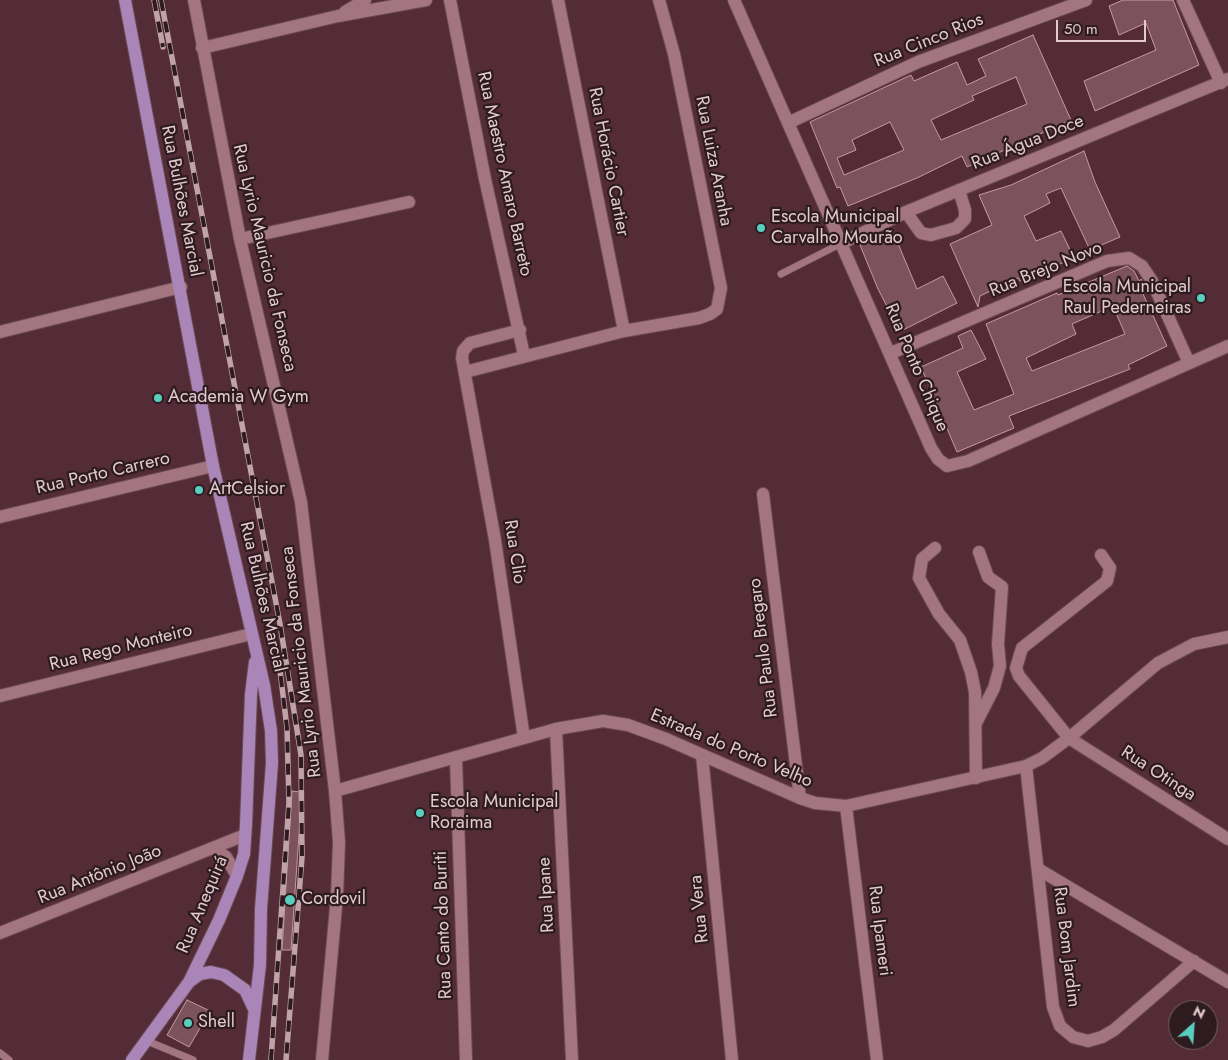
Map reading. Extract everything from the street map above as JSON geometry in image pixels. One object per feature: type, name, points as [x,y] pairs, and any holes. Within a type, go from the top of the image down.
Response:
[{"type":"main road","name":"Rua Bulhões Marcial","points":[[126,0],[135,58],[181,287],[213,466],[264,685],[271,731],[272,763],[261,908],[260,965],[249,1060]]},
{"type":"main road","name":"Rua Anequirá","points":[[132,1060],[189,982],[220,920],[244,854],[251,694],[256,654]]},
{"type":"main road","points":[[189,982],[200,974],[211,972],[224,975],[245,990],[254,1009]]},
{"type":"street","name":"Rua Lyrio Mauricio da Fonseca","points":[[194,0],[240,239],[301,502],[335,791],[339,842],[337,896],[322,1060]]},
{"type":"street","points":[[338,16],[365,0]]},
{"type":"street","name":"Rua Maestro Amaro Barreto","points":[[450,0],[485,179],[520,330],[524,355]]},
{"type":"street","name":"Rua Horácio Cartier","points":[[558,0],[624,332]]},
{"type":"street","name":"Rua Luiza Aranha","points":[[624,332],[699,318],[710,314],[717,308],[721,288],[674,54],[659,0]]},
{"type":"street","name":"Rua Ponto Chique","points":[[734,0],[931,448],[938,459],[947,466],[960,465],[1228,346]]},
{"type":"street","name":"Rua Cinco Rios","points":[[788,123],[918,62],[1086,0]]},
{"type":"street","points":[[1183,0],[1224,81]]},
{"type":"street","points":[[202,48],[338,16],[417,1]]},
{"type":"street","name":"Rua Água Doce","points":[[842,243],[906,212],[1224,81]]},
{"type":"street","points":[[906,212],[921,233],[932,235],[956,228],[964,218],[965,210],[959,190]]},
{"type":"street","points":[[240,239],[409,202]]},
{"type":"street","name":"Rua Brejo Novo","points":[[890,353],[1107,261],[1129,258],[1142,266],[1152,281],[1189,363]]},
{"type":"street","points":[[0,332],[181,287]]},
{"type":"street","name":"Rua Clio","points":[[520,330],[467,345],[462,358],[495,540],[524,738]]},
{"type":"street","points":[[465,372],[524,355],[624,332]]},
{"type":"street","name":"Rua Porto Carrero","points":[[0,516],[213,466]]},
{"type":"street","name":"Rua Paulo Bregaro","points":[[763,494],[800,798]]},
{"type":"street","points":[[935,548],[922,559],[919,578],[939,614],[960,640],[974,681],[976,778]]},
{"type":"street","points":[[975,726],[994,688],[1000,666],[998,644],[1002,587],[988,577],[980,552]]},
{"type":"street","name":"Rua Otinga","points":[[1101,555],[1110,568],[1107,581],[1029,641],[1017,658],[1016,668],[1019,676],[1069,738],[1228,840]]},
{"type":"street","name":"Rua Rego Monteiro","points":[[0,696],[251,634]]},
{"type":"street","name":"Estrada do Porto Velho","points":[[335,791],[556,729],[603,722],[628,725],[800,798],[826,805],[846,806],[1026,766],[1042,758],[1069,738],[1108,702],[1164,659],[1194,644],[1228,638]]},
{"type":"street","name":"Rua Ipane","points":[[556,729],[572,1060]]},
{"type":"street","name":"Rua Vera","points":[[702,755],[732,1060]]},
{"type":"street","name":"Rua Canto do Buriti","points":[[456,758],[466,1060]]},
{"type":"street","name":"Rua Bom Jardim","points":[[1026,766],[1053,1007],[1060,1026],[1072,1037],[1088,1041],[1114,1030],[1194,961]]},
{"type":"street","name":"Rua Ipameri","points":[[846,806],[877,1060]]},
{"type":"street","name":"Rua Antônio João","points":[[0,933],[245,835]]},
{"type":"street","points":[[212,848],[226,856],[237,876]]},
{"type":"street","points":[[1038,868],[1228,982]]},
{"type":"lane","points":[[781,274],[842,243]]},
{"type":"lane","points":[[147,1041],[193,1060]]},
{"type":"lane","points":[[0,1053],[9,1060]]},
{"type":"building","points":[[1123,0],[1173,0],[1199,65],[1095,111],[1084,81],[1156,50],[1146,23],[1119,35],[1109,6]]},
{"type":"building","points":[[1033,35],[1071,120],[967,167],[962,156],[917,178],[848,206],[840,187],[837,188],[810,122],[911,75],[914,81],[957,62],[967,85],[986,76],[978,59]],"holes":[[[1016,77],[1027,104],[941,140],[931,120],[974,100],[972,96]],[[890,122],[904,150],[844,175],[837,158],[856,150],[852,140]]]},
{"type":"building","points":[[1084,151],[1095,182],[1120,237],[1090,250],[1061,188],[1046,194],[1050,203],[1024,216],[1036,241],[1061,231],[1074,258],[1020,281],[1018,278],[980,296],[978,307],[950,244],[992,225],[979,195],[1011,185]]},
{"type":"building","points":[[894,234],[917,289],[943,276],[957,303],[903,330],[895,315],[892,316],[878,289],[860,245],[875,238],[876,242]]},
{"type":"building","points":[[1127,266],[1134,271],[1139,281],[1141,279],[1147,292],[1143,294],[1167,346],[1128,365],[1130,369],[1009,416],[1014,428],[957,452],[921,367],[963,348],[958,336],[971,330],[986,359],[957,372],[974,410],[1014,394],[986,324],[1057,293],[1058,295]],"holes":[[[1113,306],[1125,334],[1032,371],[1026,358],[1076,334],[1072,324]]]},
{"type":"building","points":[[292,791],[300,792],[300,820],[291,950],[282,950]]},
{"type":"building","name":"Shell","points":[[187,1000],[210,1011],[189,1047],[167,1035]]},
{"type":"railway","points":[[154,0],[163,47]]},
{"type":"railway","points":[[161,0],[280,624],[301,755],[302,857],[286,1060]]},
{"type":"railway","points":[[271,1060],[289,803],[287,728],[278,654]]},
{"type":"place","name":"Escola Municipal Carvalho Mourão","points":[[761,228]]},
{"type":"place","name":"Escola Municipal Raul Pederneiras","points":[[1201,298]]},
{"type":"place","name":"Academia W Gym","points":[[158,398]]},
{"type":"place","name":"ArtCelsior","points":[[199,490]]},
{"type":"place","name":"Escola Municipal Roraima","points":[[420,813]]},
{"type":"place","name":"Cordovil","points":[[290,900]]},
{"type":"place","name":"Shell","points":[[188,1023]]}]
